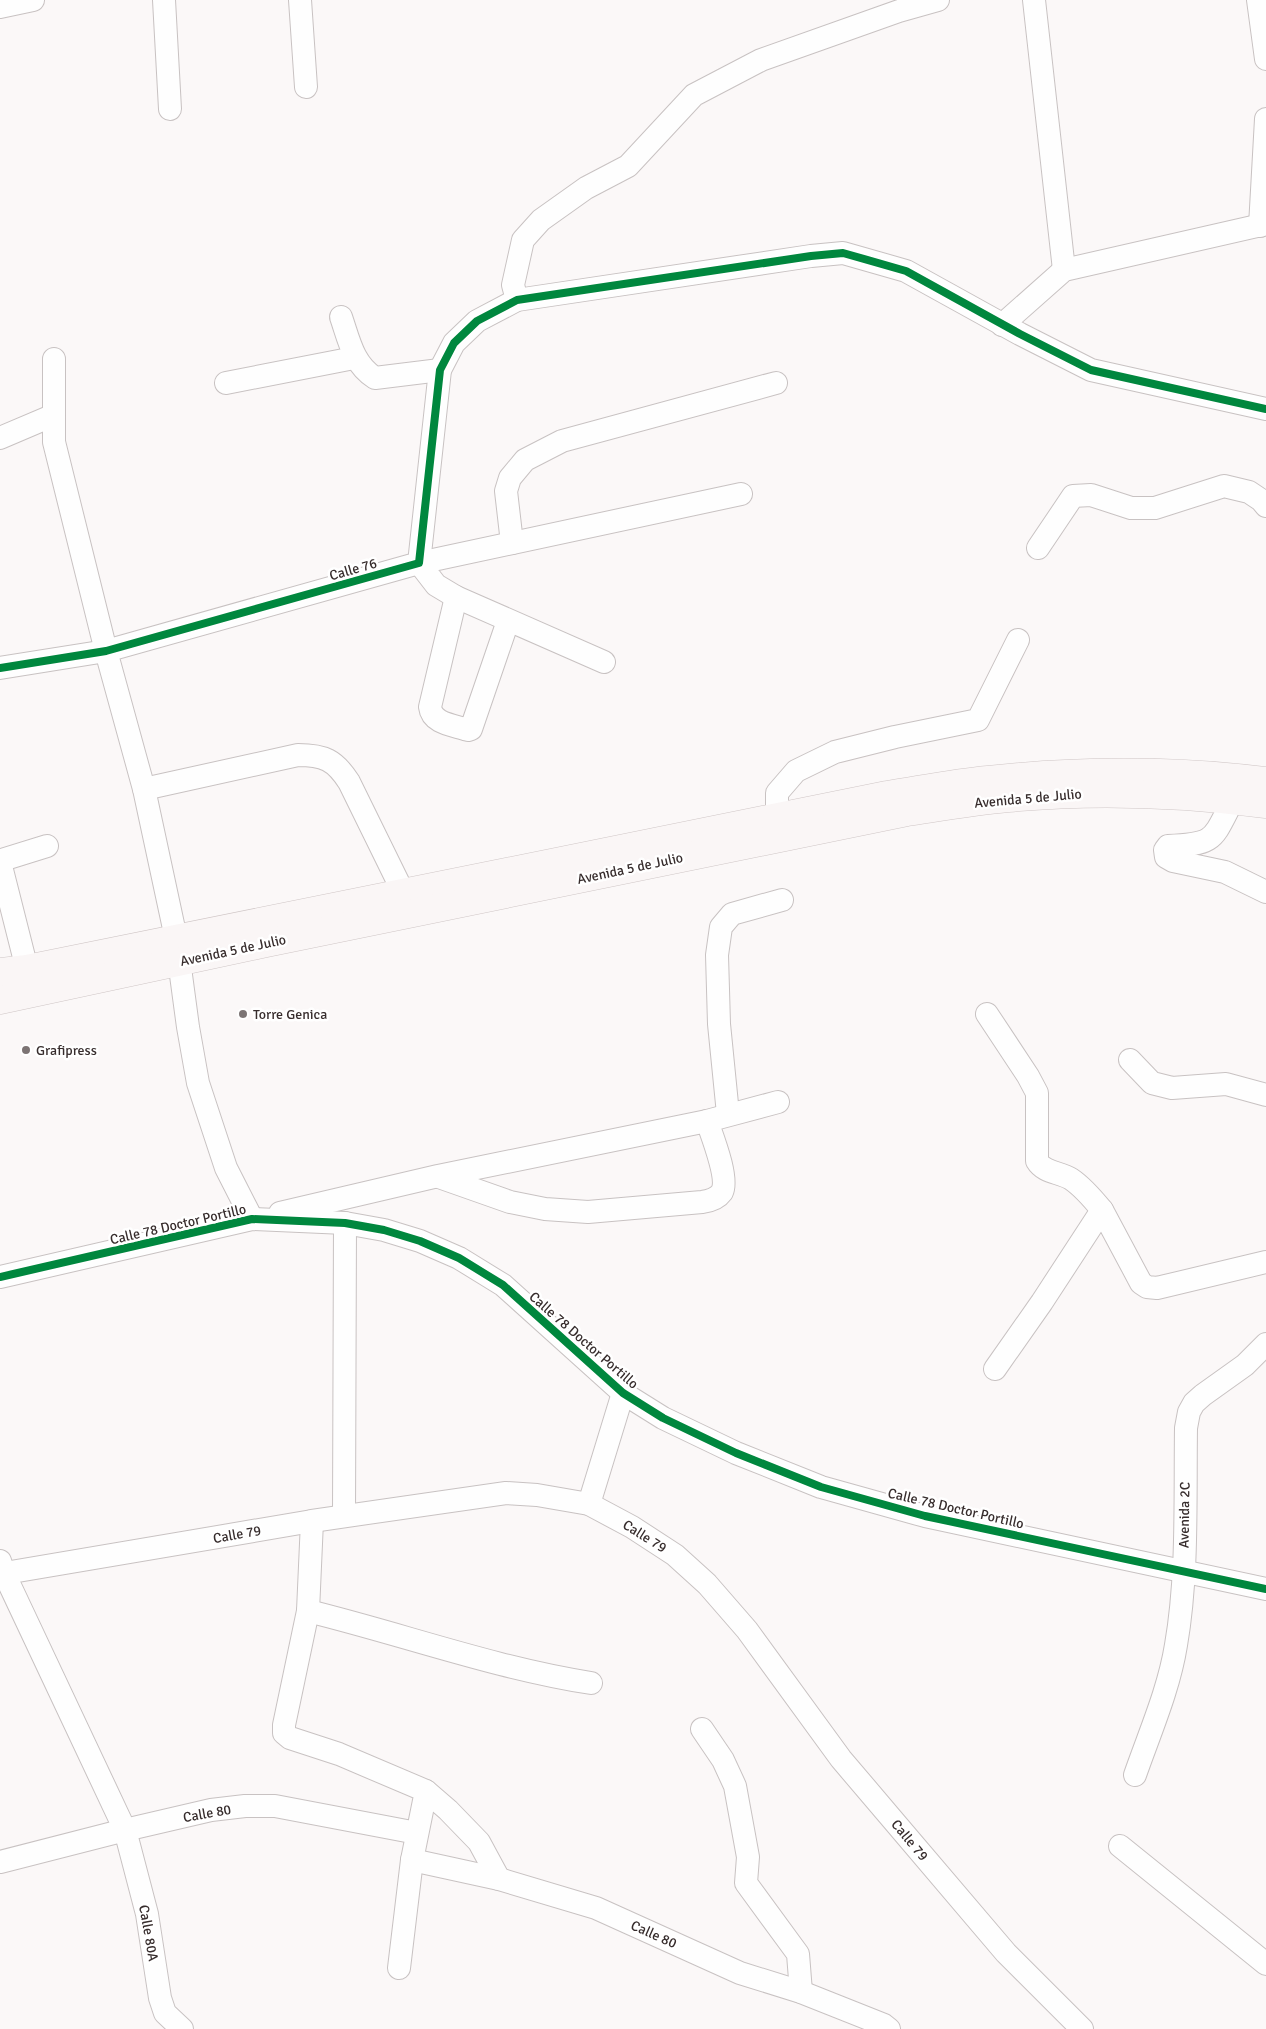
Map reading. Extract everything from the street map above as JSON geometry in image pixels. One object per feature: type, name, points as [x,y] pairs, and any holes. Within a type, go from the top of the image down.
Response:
[{"type":"main road","name":"Avenida 5 de Julio","points":[[0,1000],[177,950],[404,892],[887,795],[997,779],[1093,772],[1214,775],[1266,781]]},
{"type":"main road","name":"Avenida 5 de Julio","points":[[0,972],[177,950],[907,812],[1007,798],[1152,793],[1266,804]]},
{"type":"street","points":[[164,0],[170,109]]},
{"type":"street","points":[[300,0],[306,86]]},
{"type":"street","points":[[517,300],[513,285],[523,240],[541,220],[586,188],[628,166],[694,95],[761,60],[898,5],[938,0]]},
{"type":"street","points":[[1034,0],[1064,270]]},
{"type":"street","points":[[1258,0],[1266,59]]},
{"type":"street","points":[[0,8],[28,1]]},
{"type":"street","points":[[1002,324],[1064,270],[1263,225],[1266,119]]},
{"type":"street","points":[[604,662],[456,597],[436,585],[419,563],[440,370],[454,343],[477,321],[517,300],[811,256],[843,253],[906,271],[1002,324],[1092,370],[1266,409]]},
{"type":"street","points":[[341,317],[354,358],[367,373],[375,378],[440,370]]},
{"type":"street","points":[[226,383],[354,358]]},
{"type":"street","points":[[54,359],[54,442],[106,651],[144,789],[177,950],[198,1083],[226,1168],[252,1219],[438,1176],[707,1121],[778,1102]]},
{"type":"street","points":[[512,544],[506,491],[510,478],[525,460],[562,442],[776,383]]},
{"type":"street","points":[[0,438],[54,415]]},
{"type":"street","points":[[1038,548],[1073,496],[1091,495],[1131,508],[1155,508],[1224,486],[1249,492],[1262,500],[1266,506]]},
{"type":"street","name":"Calle 76","points":[[0,668],[106,651],[419,563],[741,494]]},
{"type":"street","points":[[456,597],[430,707],[431,714],[436,720],[468,730],[471,728],[508,621]]},
{"type":"street","points":[[776,818],[777,794],[796,771],[819,759],[835,752],[895,737],[978,720],[1018,640]]},
{"type":"street","points":[[144,789],[298,756],[318,756],[339,766],[349,782],[404,892]]},
{"type":"street","points":[[1233,800],[1215,835],[1204,843],[1168,846],[1166,857],[1173,861],[1225,872],[1266,892]]},
{"type":"street","points":[[27,969],[1,866],[2,860],[47,846]]},
{"type":"street","points":[[728,1114],[719,1024],[717,955],[721,927],[732,914],[782,900]]},
{"type":"street","points":[[987,1014],[1037,1093],[1037,1161],[1046,1170],[1071,1179],[1089,1194],[1102,1210],[1141,1283],[1147,1287],[1157,1288],[1266,1262]]},
{"type":"street","points":[[1130,1060],[1152,1083],[1172,1088],[1226,1084],[1266,1095]]},
{"type":"street","points":[[438,1176],[510,1202],[545,1209],[588,1212],[713,1200],[721,1194],[724,1186],[724,1176],[707,1121]]},
{"type":"street","points":[[995,1369],[1038,1308],[1102,1210]]},
{"type":"street","name":"Calle 78 Doctor Portillo","points":[[0,1277],[252,1219],[345,1223],[384,1230],[420,1241],[467,1262],[503,1285],[623,1393],[664,1418],[736,1453],[821,1487],[925,1516],[1266,1588]]},
{"type":"street","points":[[344,1516],[345,1223]]},
{"type":"street","name":"Avenida 2C","points":[[1134,1775],[1171,1669],[1176,1644],[1183,1570],[1186,1428],[1189,1412],[1203,1394],[1245,1365],[1266,1344]]},
{"type":"street","points":[[590,1504],[623,1393]]},
{"type":"street","name":"Calle 79","points":[[1,1570],[344,1516],[506,1493],[536,1495],[590,1504],[632,1527],[675,1555],[707,1584],[747,1630],[841,1758],[892,1819],[1006,1953],[1082,2029]]},
{"type":"street","points":[[312,1521],[308,1611],[284,1725],[284,1733],[290,1738],[339,1754],[426,1791],[448,1810],[479,1842],[499,1879]]},
{"type":"street","name":"Calle 80A","points":[[1,1570],[125,1830],[147,1914],[160,1998],[165,2013],[182,2029]]},
{"type":"street","points":[[308,1611],[372,1626],[550,1677],[591,1683]]},
{"type":"street","points":[[702,1729],[723,1760],[736,1786],[748,1857],[746,1882],[798,1954],[801,1992]]},
{"type":"street","points":[[399,1968],[412,1860],[426,1791]]},
{"type":"street","name":"Calle 80","points":[[0,1862],[211,1810],[245,1806],[275,1806],[417,1833]]},
{"type":"street","points":[[1120,1846],[1266,1964]]},
{"type":"street","name":"Calle 80","points":[[412,1860],[499,1879],[596,1908],[740,1973],[801,1992],[884,2025],[889,2029]]},
{"type":"cycle path","points":[[0,668],[106,651],[419,563],[440,370],[454,343],[477,321],[517,300],[811,256],[843,253],[906,271],[1020,334],[1091,370],[1266,409]]},
{"type":"cycle path","points":[[0,1277],[252,1219],[345,1223],[384,1230],[420,1241],[459,1258],[503,1285],[623,1393],[663,1418],[736,1453],[821,1487],[925,1516],[1266,1589]]},
{"type":"place","name":"Torre Genica","points":[[243,1014]]},
{"type":"place","name":"Grafipress","points":[[26,1050]]}]
